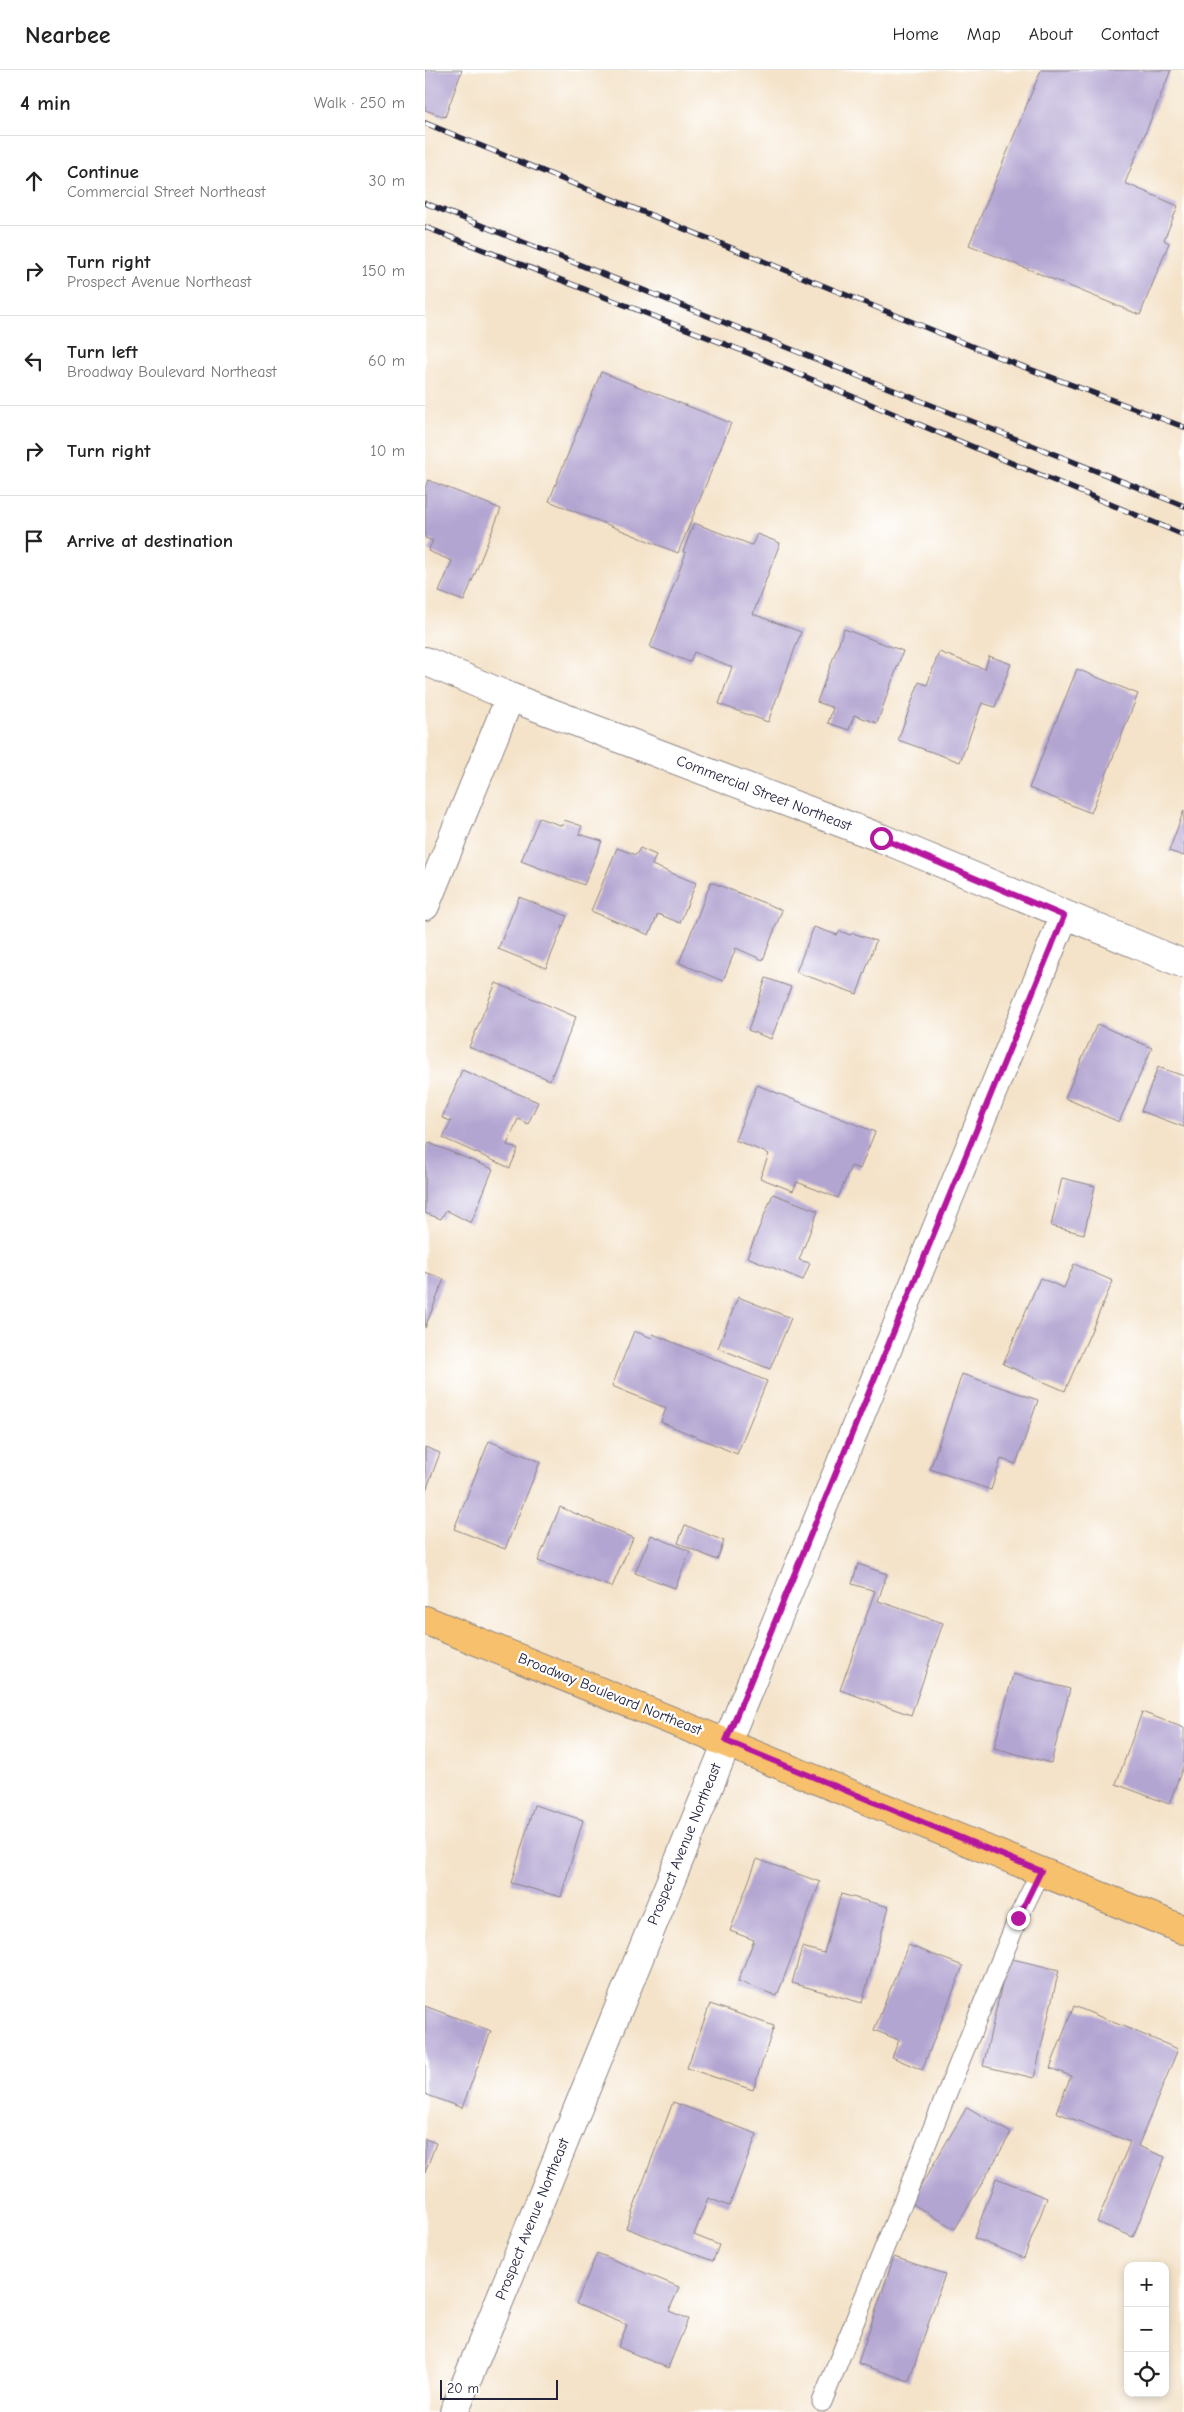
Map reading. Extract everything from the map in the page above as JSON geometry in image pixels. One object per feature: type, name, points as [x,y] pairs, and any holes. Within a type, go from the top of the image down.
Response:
[{"type":"main road","name":"Broadway Boulevard Northeast","points":[[425,1620],[726,1741],[1184,1930]]},
{"type":"street","name":"Commercial Street Northeast","points":[[425,661],[510,697],[881,838],[1064,916],[1184,964]]},
{"type":"street","points":[[425,906],[510,697]]},
{"type":"street","name":"Prospect Avenue Northeast","points":[[454,2412],[1064,916]]},
{"type":"lane","points":[[822,2402],[1018,1918],[1041,1871]]},
{"type":"building","points":[[425,70],[462,70],[445,117],[425,110]]},
{"type":"building","points":[[1041,70],[1171,70],[1125,183],[1178,206],[1164,240],[1169,243],[1140,315],[969,245]]},
{"type":"building","points":[[601,372],[731,423],[678,553],[549,501]]},
{"type":"building","points":[[428,480],[501,509],[464,601],[439,592],[452,561],[428,551],[433,541],[425,538],[425,488]]},
{"type":"building","points":[[694,523],[752,545],[757,534],[780,543],[753,614],[801,632],[768,722],[719,704],[732,667],[694,652],[690,662],[650,647],[686,553],[683,552]]},
{"type":"building","points":[[844,629],[903,651],[877,723],[854,715],[849,730],[828,723],[833,708],[817,702]]},
{"type":"building","points":[[939,652],[985,669],[989,656],[1011,664],[995,707],[982,703],[960,762],[898,740],[919,682],[927,685]]},
{"type":"building","points":[[1077,669],[1138,694],[1091,813],[1029,788]]},
{"type":"building","points":[[1184,810],[1184,856],[1169,851]]},
{"type":"building","points":[[539,818],[563,826],[564,820],[582,826],[579,834],[602,841],[584,885],[521,861]]},
{"type":"building","points":[[617,848],[636,855],[640,848],[656,855],[652,865],[696,883],[680,923],[658,914],[649,935],[591,911]]},
{"type":"building","points":[[711,882],[782,910],[763,960],[736,948],[723,981],[679,963]]},
{"type":"building","points":[[519,897],[567,916],[546,968],[498,949]]},
{"type":"building","points":[[814,927],[837,935],[840,931],[850,935],[853,933],[876,941],[857,994],[796,972]]},
{"type":"building","points":[[766,978],[791,987],[771,1039],[748,1030]]},
{"type":"building","points":[[496,983],[576,1017],[550,1080],[469,1047]]},
{"type":"building","points":[[1097,1024],[1152,1048],[1119,1122],[1065,1098]]},
{"type":"building","points":[[1158,1067],[1184,1076],[1184,1127],[1141,1111]]},
{"type":"building","points":[[462,1070],[538,1102],[528,1124],[518,1119],[507,1145],[518,1149],[510,1168],[443,1138],[451,1121],[442,1118]]},
{"type":"building","points":[[757,1085],[875,1132],[860,1169],[851,1166],[838,1198],[797,1182],[793,1191],[760,1178],[769,1154],[735,1140]]},
{"type":"building","points":[[429,1143],[493,1169],[471,1223],[446,1210],[441,1219],[425,1213],[425,1154]]},
{"type":"building","points":[[1062,1178],[1095,1186],[1084,1234],[1051,1226]]},
{"type":"building","points":[[773,1194],[818,1211],[799,1260],[810,1263],[803,1280],[747,1257]]},
{"type":"building","points":[[1074,1264],[1113,1281],[1065,1391],[1003,1364],[1040,1278],[1064,1288]]},
{"type":"building","points":[[425,1272],[444,1279],[425,1328]]},
{"type":"building","points":[[738,1297],[791,1318],[770,1369],[718,1348]]},
{"type":"building","points":[[634,1331],[652,1338],[653,1334],[767,1381],[737,1454],[661,1422],[666,1408],[612,1386]]},
{"type":"building","points":[[962,1374],[1038,1400],[1016,1464],[1001,1459],[991,1490],[930,1469]]},
{"type":"building","points":[[489,1441],[540,1462],[505,1549],[454,1529]]},
{"type":"building","points":[[425,1447],[440,1453],[425,1493]]},
{"type":"building","points":[[560,1507],[633,1538],[612,1587],[538,1561]]},
{"type":"building","points":[[685,1525],[724,1541],[717,1560],[678,1543]]},
{"type":"building","points":[[651,1535],[690,1551],[675,1588],[635,1573]]},
{"type":"building","points":[[858,1564],[887,1574],[878,1601],[943,1623],[911,1715],[840,1690],[875,1591],[852,1584]]},
{"type":"building","points":[[1013,1674],[1070,1689],[1051,1763],[994,1748]]},
{"type":"building","points":[[1142,1712],[1184,1728],[1184,1764],[1169,1804],[1116,1784]]},
{"type":"building","points":[[534,1805],[583,1820],[561,1897],[511,1883]]},
{"type":"building","points":[[757,1859],[820,1882],[777,1996],[738,1981],[754,1940],[730,1931]]},
{"type":"building","points":[[841,1894],[889,1907],[862,2003],[792,1983],[802,1947],[824,1953]]},
{"type":"building","points":[[908,1945],[963,1966],[922,2070],[892,2057],[899,2040],[874,2030]]},
{"type":"building","points":[[1008,1958],[1059,1970],[1034,2078],[983,2066]]},
{"type":"building","points":[[710,2004],[774,2026],[753,2090],[687,2068]]},
{"type":"building","points":[[425,2006],[491,2031],[462,2108],[425,2094]]},
{"type":"building","points":[[1074,2006],[1178,2049],[1138,2146],[1165,2157],[1133,2237],[1097,2222],[1130,2142],[1056,2112],[1071,2076],[1050,2068]]},
{"type":"building","points":[[673,2102],[757,2134],[729,2206],[708,2198],[694,2235],[719,2245],[713,2261],[626,2228]]},
{"type":"building","points":[[967,2107],[1011,2133],[955,2229],[911,2203]]},
{"type":"building","points":[[425,2139],[436,2143],[425,2173]]},
{"type":"building","points":[[996,2178],[1047,2198],[1024,2258],[974,2238]]},
{"type":"building","points":[[597,2253],[679,2287],[669,2311],[688,2319],[668,2368],[618,2347],[627,2325],[576,2304]]},
{"type":"building","points":[[894,2257],[945,2274],[909,2381],[858,2363]]},
{"type":"railway","points":[[425,123],[1008,361],[1184,427]]},
{"type":"railway","points":[[425,203],[1184,506]]},
{"type":"railway","points":[[425,227],[753,355],[1184,535]]},
{"type":"route","points":[[881,838],[1064,916],[726,1741],[1041,1871],[1018,1918]]}]
